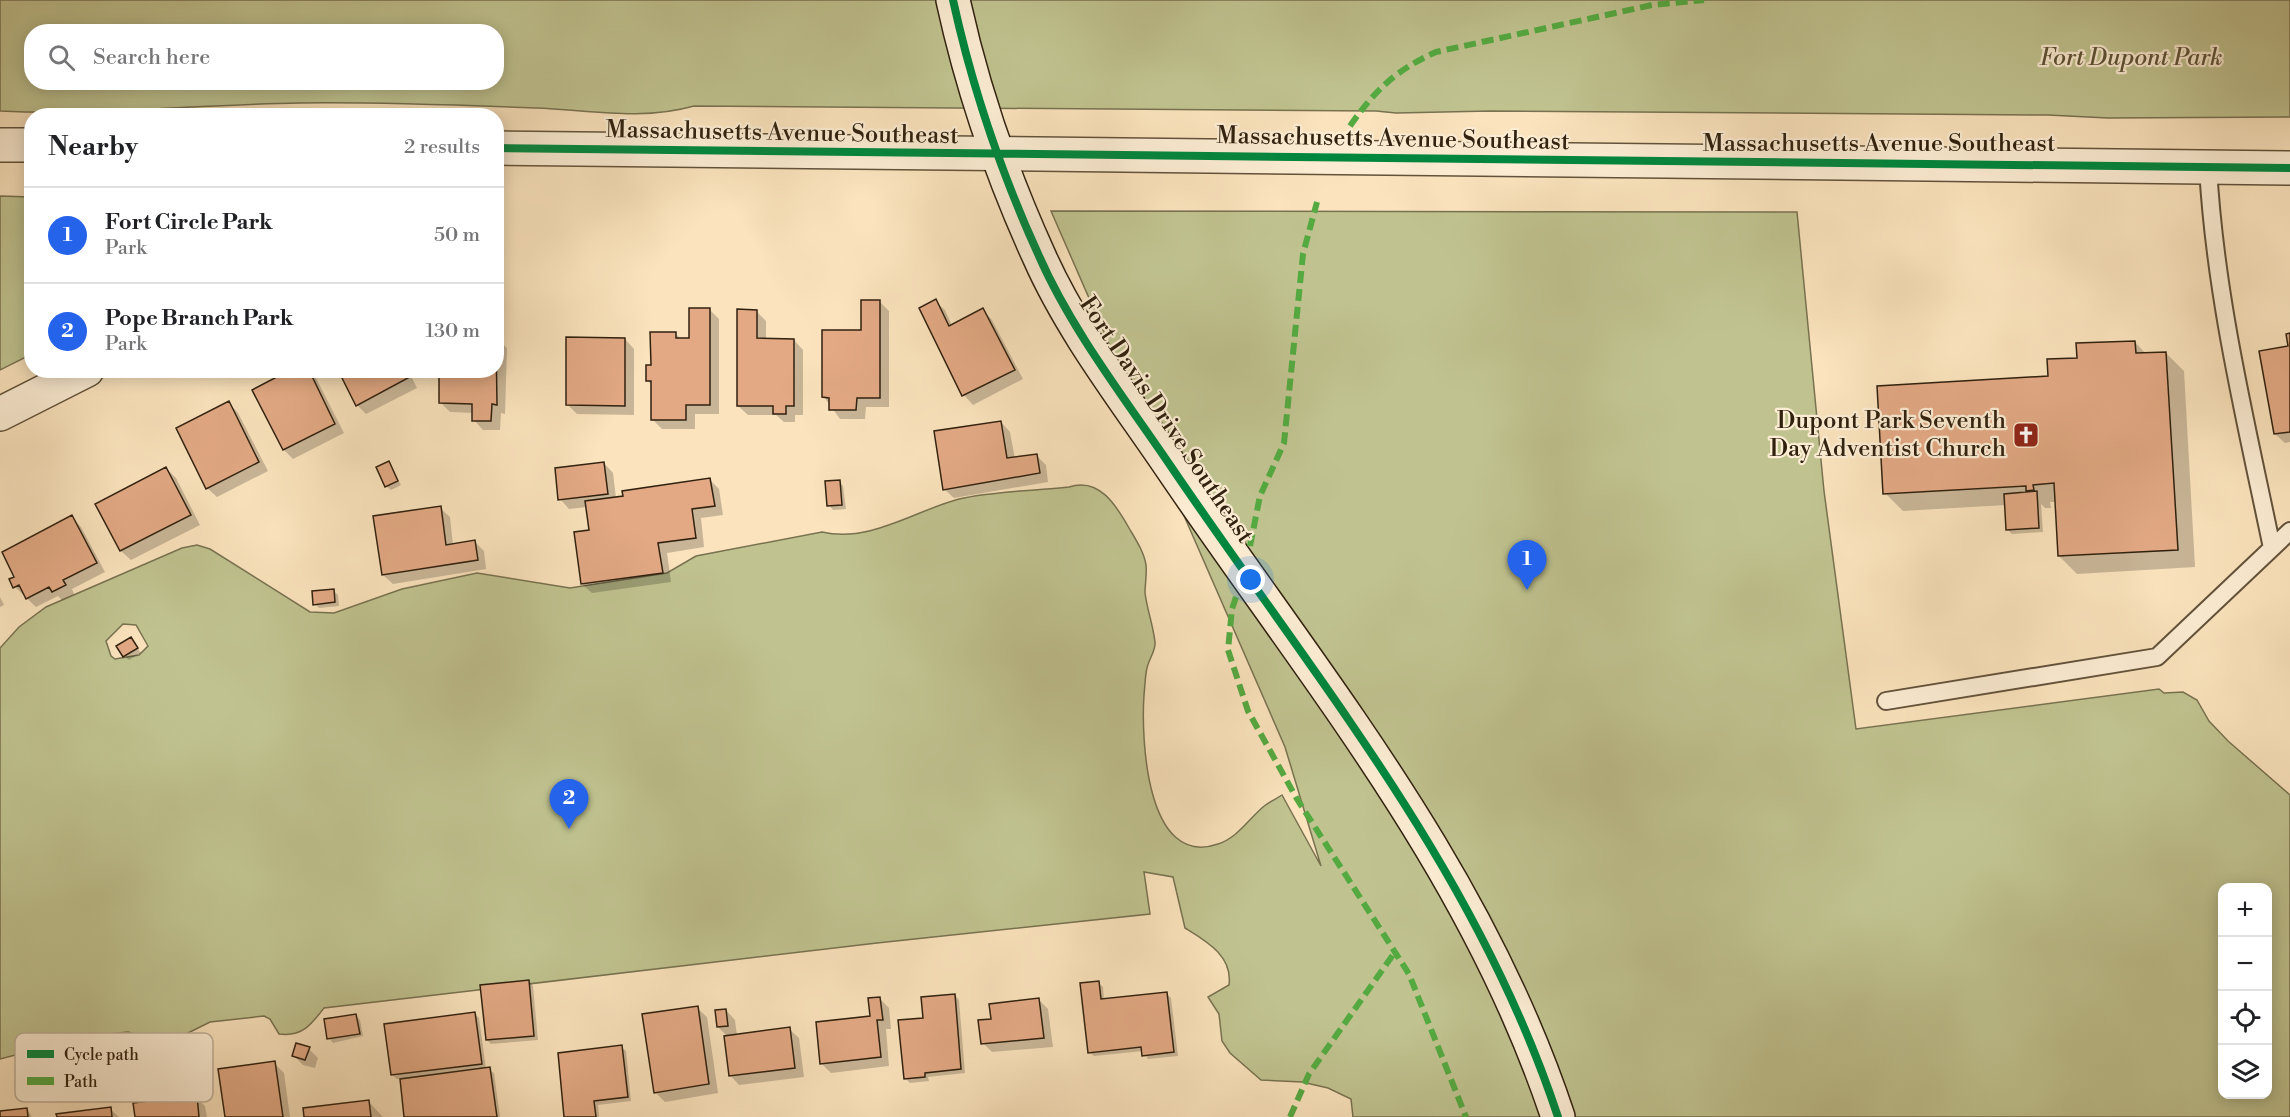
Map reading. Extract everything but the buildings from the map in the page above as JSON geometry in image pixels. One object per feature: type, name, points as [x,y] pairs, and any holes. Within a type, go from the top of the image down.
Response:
[{"type":"street","name":"Fort Davis Drive Southeast","points":[[953,0],[998,155],[1039,256],[1088,343],[1243,571],[1370,747],[1454,884],[1513,1000],[1544,1073],[1558,1117]]},
{"type":"street","points":[[0,145],[24,145]]},
{"type":"street","name":"Massachusetts Avenue Southeast","points":[[504,148],[2290,168]]},
{"type":"street","points":[[0,414],[71,378]]},
{"type":"lane","points":[[2208,167],[2214,243],[2232,353],[2272,548]]},
{"type":"lane","points":[[1886,701],[2157,657],[2290,531]]},
{"type":"green space","name":"Fort Dupont Park","points":[[0,0],[2290,0],[2290,117],[2108,118],[2048,115],[1490,111],[1396,113],[1376,111],[694,106],[635,114],[388,103],[262,104],[176,108],[24,108],[24,112],[0,111]]},
{"type":"green space","points":[[0,196],[24,197],[24,358],[0,370]]},
{"type":"green space","points":[[1051,211],[1797,212],[1824,491],[1856,729],[2159,689],[2164,693],[2183,692],[2197,700],[2209,721],[2228,741],[2290,795],[2290,1117],[1353,1117],[1351,1099],[1328,1088],[1302,1082],[1261,1080],[1230,1053],[1222,1041],[1219,1014],[1208,997],[1229,985],[1227,966],[1216,950],[1185,928],[1173,877],[1144,872],[1150,914],[877,943],[324,1008],[315,1020],[294,1034],[279,1034],[270,1019],[264,1016],[210,1022],[188,1033],[15,1033],[15,1055],[0,1059],[0,648],[19,627],[46,607],[182,548],[197,545],[210,549],[310,612],[334,613],[402,589],[477,573],[570,588],[667,573],[696,556],[822,532],[840,534],[875,530],[942,504],[972,496],[1089,486],[1098,490],[1112,502],[1124,519],[1145,560],[1145,593],[1155,642],[1146,671],[1144,740],[1153,795],[1162,819],[1176,837],[1194,847],[1218,844],[1231,838],[1263,807],[1282,795],[1321,866],[1285,747]],"holes":[[[123,624],[136,625],[148,646],[139,655],[115,659],[111,656],[106,641]]]},
{"type":"marked path","points":[[1350,126],[1387,82],[1409,66],[1436,52],[1652,5],[1704,0]]},
{"type":"marked path","points":[[1250,546],[1260,496],[1284,443],[1303,254],[1317,202]]},
{"type":"marked path","points":[[1236,597],[1232,609],[1228,650],[1248,711],[1297,799],[1409,974],[1466,1117]]},
{"type":"marked path","points":[[1290,1117],[1309,1074],[1395,952]]},
{"type":"cycle path","points":[[953,0],[969,65],[989,130],[1013,194],[1052,284],[1101,365],[1336,701],[1438,859],[1483,941],[1524,1027],[1558,1117]]},
{"type":"cycle path","points":[[504,148],[2290,168]]},
{"type":"place","name":"Dupont Park Seventh Day Adventist Church","points":[[2026,435]]},
{"type":"place","name":"Fort Circle Park","points":[[1527,590]]},
{"type":"place","name":"Pope Branch Park","points":[[569,829]]}]
